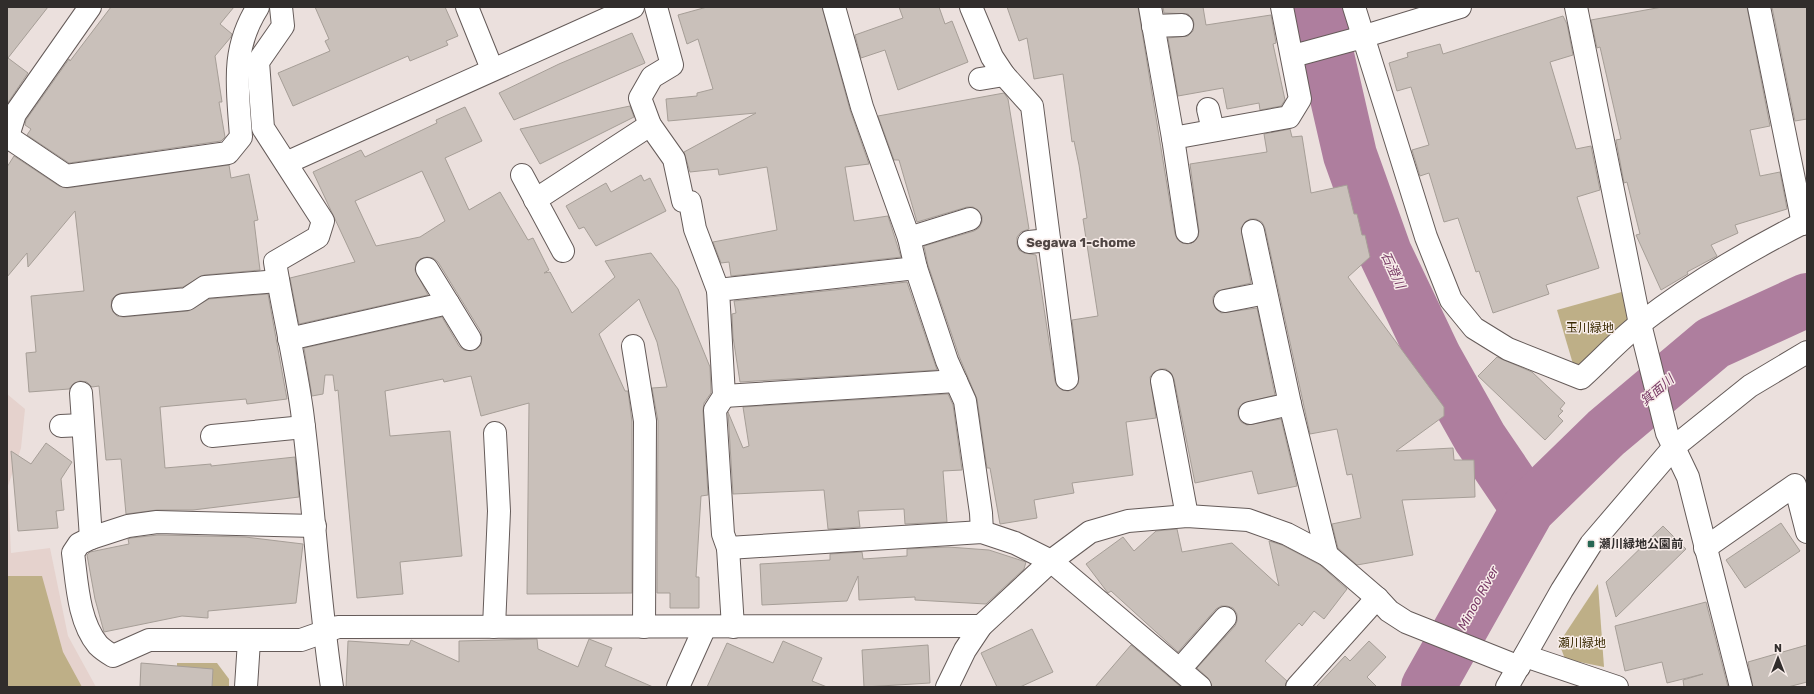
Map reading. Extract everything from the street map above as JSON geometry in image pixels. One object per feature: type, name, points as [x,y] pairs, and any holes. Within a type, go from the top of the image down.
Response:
[{"type":"street","points":[[87,8],[15,114],[8,138],[66,176],[228,153],[241,137],[237,75],[239,47],[251,18],[258,7]]},
{"type":"street","points":[[281,7],[283,26],[258,62],[263,128],[322,221],[318,237],[275,262],[304,427],[315,526],[324,632],[332,687]]},
{"type":"street","points":[[467,7],[492,69]]},
{"type":"street","points":[[656,7],[672,65],[652,77],[640,98],[650,125],[674,159],[683,201],[690,202],[695,229],[718,290],[724,396],[715,410],[723,534],[728,548],[734,627]]},
{"type":"street","points":[[834,7],[862,108],[909,238],[916,268],[947,361],[965,401],[981,513],[982,532]]},
{"type":"street","points":[[971,7],[992,57],[1004,75],[1032,106],[1039,242],[1067,379]]},
{"type":"street","points":[[1173,138],[1288,117],[1300,99],[1297,55],[1282,7]]},
{"type":"street","points":[[1354,7],[1357,39],[1426,237],[1451,300],[1474,328],[1508,349],[1581,378],[1642,331],[1693,285],[1736,259],[1805,222],[1759,7]]},
{"type":"street","points":[[1297,55],[1357,39],[1460,7]]},
{"type":"street","points":[[1576,7],[1642,331],[1670,440],[1688,477],[1741,687]]},
{"type":"street","points":[[286,163],[628,8]]},
{"type":"street","points":[[1182,25],[1152,17],[1173,138],[1187,232]]},
{"type":"street","points":[[980,79],[1004,75]]},
{"type":"street","points":[[1208,109],[1213,130]]},
{"type":"street","points":[[535,200],[650,125]]},
{"type":"street","points":[[522,175],[563,251]]},
{"type":"street","points":[[909,238],[970,219]]},
{"type":"street","points":[[1253,231],[1290,404],[1327,555]]},
{"type":"street","points":[[718,290],[916,268]]},
{"type":"street","points":[[427,269],[470,339]]},
{"type":"street","points":[[123,306],[187,299],[206,287],[278,281]]},
{"type":"street","points":[[1225,301],[1266,293]]},
{"type":"street","points":[[289,339],[448,303]]},
{"type":"street","points":[[633,346],[645,421],[644,627]]},
{"type":"street","points":[[1507,687],[1516,661],[1591,544],[1670,440],[1750,386],[1807,352]]},
{"type":"street","points":[[724,396],[956,381]]},
{"type":"street","points":[[1162,381],[1187,516]]},
{"type":"street","points":[[81,393],[91,538]]},
{"type":"street","points":[[1250,413],[1290,404]]},
{"type":"street","points":[[61,426],[83,425]]},
{"type":"street","points":[[212,436],[304,427]]},
{"type":"street","points":[[494,627],[498,511],[495,433]]},
{"type":"street","points":[[1705,548],[1795,485],[1807,532]]},
{"type":"street","points":[[946,687],[965,650],[981,626],[1051,561],[1090,532],[1128,521],[1187,516],[1248,520],[1287,534],[1327,555],[1377,598],[1389,611],[1406,622],[1516,661],[1617,687]]},
{"type":"street","points":[[315,526],[157,522],[128,526],[91,538],[79,544],[73,553],[79,600],[87,625],[98,645],[113,656],[149,640],[301,640],[338,627],[981,626]]},
{"type":"street","points":[[728,548],[982,532],[1015,543],[1051,561],[1200,687]]},
{"type":"street","points":[[1297,687],[1377,598]]},
{"type":"street","points":[[1180,669],[1225,618]]},
{"type":"street","points":[[678,687],[705,627]]},
{"type":"street","points":[[246,687],[249,641]]},
{"type":"shaded area","points":[[7,394],[25,409],[21,448],[8,486],[11,553],[50,548],[68,636],[96,687],[7,687]]},
{"type":"green space","name":"玉川緑地","points":[[1625,291],[1629,328],[1577,367],[1573,364],[1557,310]]},
{"type":"green space","points":[[7,576],[42,576],[63,652],[82,687],[7,687]]},
{"type":"green space","name":"瀬川緑地","points":[[1598,584],[1604,667],[1565,659],[1559,643]]},
{"type":"green space","points":[[177,663],[217,663],[229,679],[229,687],[177,687]]},
{"type":"building","points":[[7,7],[48,7],[8,58],[28,73],[7,104]]},
{"type":"building","points":[[111,7],[234,7],[220,24],[232,34],[231,37],[215,56],[222,102],[219,102],[225,137],[221,141],[69,163],[27,135],[31,129],[25,125],[26,120],[69,59],[70,61]]},
{"type":"building","points":[[315,7],[445,7],[458,36],[446,41],[448,45],[410,61],[408,56],[293,106],[278,73],[330,51],[325,41],[329,39]]},
{"type":"building","points":[[707,7],[822,7],[850,110],[869,164],[845,167],[854,221],[888,216],[901,257],[731,276],[729,262],[721,263],[713,242],[777,230],[767,167],[719,175],[718,169],[690,172],[684,152],[756,113],[668,121],[666,99],[697,96],[697,93],[713,89],[698,39],[687,44],[678,15]]},
{"type":"building","points":[[899,7],[939,7],[945,24],[952,21],[968,62],[898,90],[885,50],[861,58],[855,35],[903,18]]},
{"type":"building","points":[[1007,7],[1138,7],[1175,234],[1177,239],[1182,243],[1188,244],[1194,242],[1198,237],[1199,231],[1190,164],[1267,152],[1264,134],[1290,129],[1292,137],[1302,136],[1311,193],[1347,185],[1354,214],[1357,214],[1362,235],[1365,235],[1370,257],[1348,277],[1444,407],[1444,416],[1396,451],[1453,448],[1454,460],[1474,460],[1475,497],[1402,500],[1413,555],[1357,565],[1338,548],[1332,524],[1361,518],[1352,474],[1347,475],[1337,429],[1310,434],[1265,228],[1262,222],[1256,219],[1250,219],[1245,222],[1241,228],[1251,283],[1217,291],[1213,297],[1213,303],[1216,309],[1221,313],[1257,308],[1275,395],[1242,404],[1238,409],[1238,416],[1241,422],[1247,425],[1281,419],[1297,486],[1258,494],[1252,471],[1195,483],[1174,379],[1171,373],[1166,369],[1160,369],[1154,372],[1150,377],[1156,418],[1126,422],[1133,475],[1072,483],[1074,493],[1034,500],[1037,518],[1000,524],[990,468],[987,468],[977,399],[959,356],[928,265],[924,246],[974,231],[979,228],[982,222],[982,216],[978,210],[973,207],[967,207],[917,222],[899,160],[894,160],[878,116],[1004,93],[1008,99],[1029,229],[1021,232],[1017,237],[1017,244],[1019,250],[1024,253],[1036,255],[1055,381],[1057,386],[1062,390],[1068,391],[1074,389],[1078,384],[1079,377],[1072,320],[1098,316],[1083,219],[1087,218],[1079,165],[1074,141],[1072,142],[1063,74],[1034,79],[1027,38],[1019,41]]},
{"type":"building","points":[[1163,7],[1203,7],[1206,25],[1271,15],[1276,43],[1273,44],[1285,100],[1281,106],[1260,110],[1259,103],[1227,109],[1223,88],[1178,96],[1168,38],[1188,36],[1193,31],[1194,24],[1193,19],[1188,14],[1164,13]]},
{"type":"building","points":[[1662,7],[1747,7],[1770,126],[1750,130],[1760,176],[1780,172],[1787,209],[1735,225],[1738,233],[1711,245],[1717,256],[1687,272],[1688,274],[1661,290],[1636,235],[1640,234],[1627,182],[1624,183],[1616,140],[1621,139],[1600,47],[1597,48],[1591,20]]},
{"type":"building","points":[[1772,7],[1807,7],[1807,119],[1795,121]]},
{"type":"building","points":[[1563,16],[1567,24],[1573,55],[1550,62],[1576,149],[1591,146],[1600,190],[1577,197],[1599,268],[1546,285],[1549,294],[1493,313],[1479,271],[1476,272],[1458,218],[1444,222],[1429,173],[1420,176],[1412,150],[1429,145],[1411,87],[1397,91],[1389,63],[1408,57],[1407,53],[1440,44],[1443,54]]},
{"type":"building","points":[[632,33],[645,63],[514,120],[499,93],[559,64]]},
{"type":"building","points":[[630,106],[634,117],[540,164],[520,129]]},
{"type":"building","points":[[465,107],[482,141],[445,158],[469,210],[500,192],[528,240],[533,238],[549,270],[544,273],[550,272],[572,313],[615,277],[605,261],[651,253],[678,289],[710,367],[711,393],[704,403],[703,411],[708,495],[701,496],[696,577],[699,577],[699,608],[670,608],[670,593],[657,593],[658,421],[652,388],[667,387],[657,342],[639,299],[599,334],[625,391],[628,391],[632,422],[632,593],[527,594],[529,403],[481,416],[471,376],[444,382],[443,379],[385,391],[390,436],[450,431],[462,556],[400,562],[403,594],[357,598],[338,390],[335,391],[333,375],[325,375],[323,394],[312,396],[304,348],[442,317],[459,346],[464,350],[471,351],[477,349],[481,345],[481,332],[438,262],[433,258],[427,257],[420,259],[416,263],[415,270],[428,295],[299,324],[290,278],[355,262],[313,172],[361,150],[365,157],[437,123],[436,120]],"holes":[[[422,171],[445,221],[420,237],[376,246],[355,201]]]},
{"type":"building","points":[[14,156],[59,186],[67,188],[229,165],[231,178],[249,174],[258,220],[254,221],[260,270],[204,275],[183,287],[121,293],[112,299],[111,307],[117,316],[124,317],[188,311],[209,299],[268,294],[287,399],[247,404],[246,399],[160,407],[165,468],[211,464],[211,466],[295,457],[299,497],[193,510],[157,510],[126,514],[121,459],[106,460],[99,386],[92,387],[87,382],[80,381],[74,383],[69,389],[29,392],[26,353],[36,352],[31,296],[84,291],[75,211],[28,267],[27,253],[7,277],[7,167]]},
{"type":"building","points":[[641,175],[644,181],[650,178],[666,211],[596,246],[584,227],[579,229],[566,206],[606,183],[611,192]]},
{"type":"building","points":[[907,282],[937,370],[740,382],[733,337],[732,314],[736,313],[734,301]]},
{"type":"building","points":[[1497,357],[1532,372],[1565,403],[1560,409],[1563,411],[1558,416],[1563,421],[1545,440],[1478,376]]},
{"type":"building","points":[[948,394],[953,405],[962,470],[943,471],[947,522],[905,524],[904,509],[858,511],[860,527],[828,529],[824,490],[733,494],[728,412],[743,448],[749,446],[743,407]]},
{"type":"building","points":[[46,443],[72,462],[61,479],[64,510],[56,511],[58,528],[18,531],[11,451],[31,464]]},
{"type":"building","points":[[1781,523],[1800,551],[1745,588],[1726,560]]},
{"type":"building","points":[[1663,526],[1686,549],[1616,617],[1606,582]]},
{"type":"building","points":[[1177,529],[1182,552],[1232,543],[1279,586],[1269,541],[1282,545],[1320,565],[1347,589],[1324,619],[1314,611],[1302,626],[1299,623],[1265,661],[1287,681],[1285,687],[1212,687],[1208,678],[1197,668],[1235,626],[1237,614],[1233,608],[1221,606],[1216,609],[1178,652],[1111,591],[1108,593],[1086,564],[1123,537],[1134,551],[1156,531]]},
{"type":"building","points":[[158,535],[245,537],[303,544],[296,603],[208,611],[208,618],[182,616],[104,632],[95,599],[87,555],[90,552],[129,544],[128,539],[131,538]]},
{"type":"building","points":[[948,547],[989,550],[1026,562],[1024,569],[986,604],[915,600],[915,597],[859,600],[858,576],[847,601],[762,605],[760,564],[830,560],[830,554],[862,552],[863,559],[907,556],[907,549]]},
{"type":"building","points":[[1706,602],[1728,687],[1684,687],[1683,680],[1703,674],[1667,683],[1662,662],[1625,671],[1615,626]]},
{"type":"building","points":[[1032,629],[1053,672],[1020,687],[997,687],[981,653]]},
{"type":"building","points":[[537,639],[538,649],[578,667],[589,639],[612,648],[605,666],[653,687],[346,687],[348,641],[409,645],[411,640],[459,662],[459,641]]},
{"type":"building","points":[[783,641],[822,658],[812,681],[827,687],[707,687],[727,643],[773,663]]},
{"type":"building","points":[[1369,641],[1386,657],[1367,677],[1377,687],[1316,687],[1345,656],[1350,661]]},
{"type":"building","points":[[928,645],[930,683],[864,687],[862,650]]},
{"type":"building","points":[[1131,645],[1181,687],[1095,687]]},
{"type":"building","points":[[1807,645],[1807,682],[1788,687],[1753,687],[1748,662]]},
{"type":"building","points":[[141,663],[213,669],[212,687],[140,687]]},
{"type":"waterway","name":"石澄川","points":[[1316,7],[1350,155],[1385,253],[1435,358],[1480,438],[1528,509]]},
{"type":"waterway","name":"箕面川","points":[[1428,687],[1528,509],[1606,433],[1713,343],[1807,300]]},
{"type":"place","name":"瀬川緑地公園前","points":[[1591,544]]},
{"type":"district","name":"Segawa 1-chome","points":[[1081,242]]},
{"type":"water label","name":"Minoo River","points":[[1478,598]]}]
